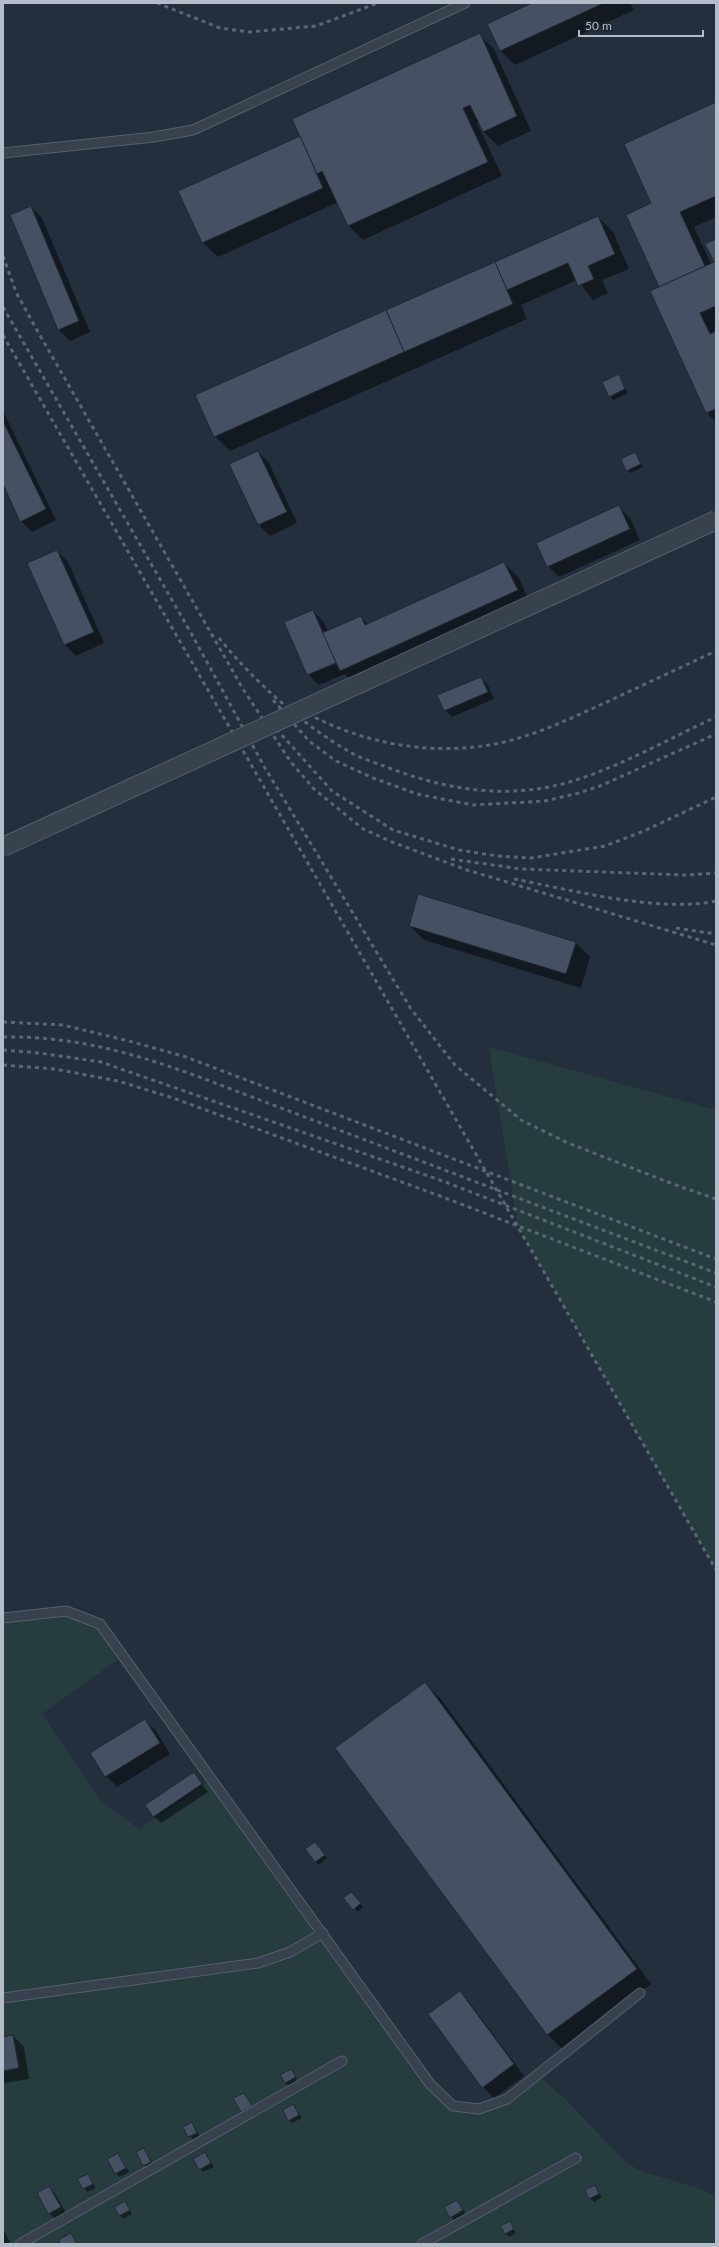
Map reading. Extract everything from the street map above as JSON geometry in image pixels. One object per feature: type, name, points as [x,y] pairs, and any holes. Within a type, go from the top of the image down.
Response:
[{"type":"street","points":[[3,847],[716,520]]},
{"type":"lane","points":[[3,154],[154,137],[193,130],[465,3]]},
{"type":"lane","points":[[3,1618],[66,1611],[100,1624],[430,2084],[453,2106],[479,2109],[507,2099],[640,1993]]},
{"type":"lane","points":[[3,1998],[258,1963],[283,1955],[323,1933]]},
{"type":"lane","points":[[20,2244],[342,2061]]},
{"type":"lane","points":[[422,2244],[576,2158]]},
{"type":"green space","points":[[489,1047],[716,1110],[716,1570],[518,1226]]},
{"type":"green space","points":[[66,1611],[100,1624],[123,1656],[42,1714],[101,1801],[139,1829],[212,1779],[430,2084],[453,2106],[479,2109],[507,2099],[538,2075],[565,2099],[625,2161],[640,2171],[704,2190],[716,2197],[716,2244],[3,2244],[3,1618]]},
{"type":"building","points":[[532,3],[604,3],[500,51],[487,24]]},
{"type":"building","points":[[480,33],[517,116],[483,132],[470,105],[463,108],[488,162],[348,226],[322,171],[317,174],[292,119]]},
{"type":"building","points":[[716,102],[716,196],[680,212],[705,266],[659,287],[626,215],[651,203],[624,144]]},
{"type":"building","points":[[300,136],[323,188],[202,243],[178,191]]},
{"type":"building","points":[[31,206],[79,321],[58,330],[10,215]]},
{"type":"building","points":[[598,216],[615,254],[588,266],[594,279],[578,286],[568,263],[507,290],[495,262]]},
{"type":"building","points":[[716,239],[716,306],[700,313],[710,334],[716,331],[716,409],[706,413],[650,291],[714,262],[705,244]]},
{"type":"building","points":[[495,262],[513,304],[404,352],[386,310]]},
{"type":"building","points":[[386,310],[404,352],[214,437],[195,395]]},
{"type":"building","points":[[619,374],[625,389],[609,397],[602,382]]},
{"type":"building","points":[[3,421],[46,509],[20,522],[3,484]]},
{"type":"building","points":[[258,451],[287,512],[258,525],[229,464]]},
{"type":"building","points":[[635,452],[641,464],[626,471],[621,459]]},
{"type":"building","points":[[619,505],[630,529],[547,567],[536,543]]},
{"type":"building","points":[[57,550],[94,632],[64,645],[27,563]]},
{"type":"building","points":[[504,562],[518,590],[340,671],[322,633],[361,616],[365,625]]},
{"type":"building","points":[[313,610],[336,663],[307,675],[284,622]]},
{"type":"building","points":[[481,677],[488,692],[444,711],[437,695]]},
{"type":"building","points":[[418,894],[576,942],[566,974],[409,926]]},
{"type":"building","points":[[425,1682],[637,1969],[547,2035],[335,1748]]},
{"type":"building","points":[[145,1719],[160,1743],[105,1777],[90,1753]]},
{"type":"building","points":[[194,1772],[202,1784],[153,1817],[145,1805]]},
{"type":"building","points":[[315,1842],[325,1855],[315,1862],[305,1849]]},
{"type":"building","points":[[351,1892],[361,1903],[353,1910],[343,1898]]},
{"type":"building","points":[[460,1991],[514,2064],[482,2088],[428,2014]]},
{"type":"building","points":[[13,2035],[19,2068],[3,2071],[3,2037]]},
{"type":"building","points":[[291,2069],[296,2077],[285,2083],[280,2075]]},
{"type":"building","points":[[244,2093],[252,2106],[241,2112],[233,2098]]},
{"type":"building","points":[[293,2104],[299,2115],[288,2121],[283,2110]]},
{"type":"building","points":[[192,2122],[197,2133],[188,2137],[183,2127]]},
{"type":"building","points":[[144,2148],[151,2162],[143,2166],[136,2152]]},
{"type":"building","points":[[205,2152],[211,2163],[199,2170],[193,2159]]},
{"type":"building","points":[[118,2153],[126,2168],[115,2174],[107,2159]]},
{"type":"building","points":[[88,2174],[93,2184],[83,2189],[77,2179]]},
{"type":"building","points":[[595,2185],[599,2194],[589,2199],[585,2190]]},
{"type":"building","points":[[49,2186],[61,2207],[48,2214],[37,2193]]},
{"type":"building","points":[[457,2200],[463,2210],[450,2218],[444,2207]]},
{"type":"building","points":[[125,2201],[130,2210],[119,2216],[114,2207]]},
{"type":"building","points":[[510,2221],[514,2229],[505,2234],[500,2226]]},
{"type":"building","points":[[71,2233],[77,2244],[61,2244],[58,2240]]},
{"type":"railway","points":[[157,3],[220,28],[249,32],[316,26],[378,3]]},
{"type":"railway","points":[[3,256],[16,292],[33,323],[243,689],[290,761],[314,789],[363,829],[392,842],[467,870],[716,945]]},
{"type":"railway","points":[[3,307],[191,633],[265,768],[411,1009],[455,1065],[521,1120],[568,1143],[716,1199]]},
{"type":"railway","points":[[3,335],[716,1570]]},
{"type":"railway","points":[[219,638],[247,670],[279,701],[314,729],[350,752],[405,774],[470,789],[513,791],[536,789],[577,780],[638,755],[716,717]]},
{"type":"railway","points":[[294,706],[317,719],[366,737],[417,747],[443,749],[469,748],[508,741],[548,728],[716,651]]},
{"type":"railway","points":[[273,700],[309,741],[336,761],[373,778],[417,794],[473,805],[545,801],[579,793],[600,786],[716,734]]},
{"type":"railway","points":[[271,723],[332,791],[393,830],[459,850],[497,856],[531,858],[605,846],[644,831],[716,797]]},
{"type":"railway","points":[[451,859],[521,869],[685,875],[716,873]]},
{"type":"railway","points":[[514,879],[615,899],[642,902],[693,904],[716,901]]},
{"type":"railway","points":[[676,928],[716,934]]},
{"type":"railway","points":[[3,1022],[63,1025],[186,1057],[716,1259]]},
{"type":"railway","points":[[3,1037],[53,1039],[100,1047],[147,1059],[194,1075],[716,1273]]},
{"type":"railway","points":[[3,1050],[39,1053],[101,1062],[440,1180],[716,1287]]},
{"type":"railway","points":[[3,1065],[55,1069],[118,1081],[173,1098],[440,1196],[716,1302]]}]
